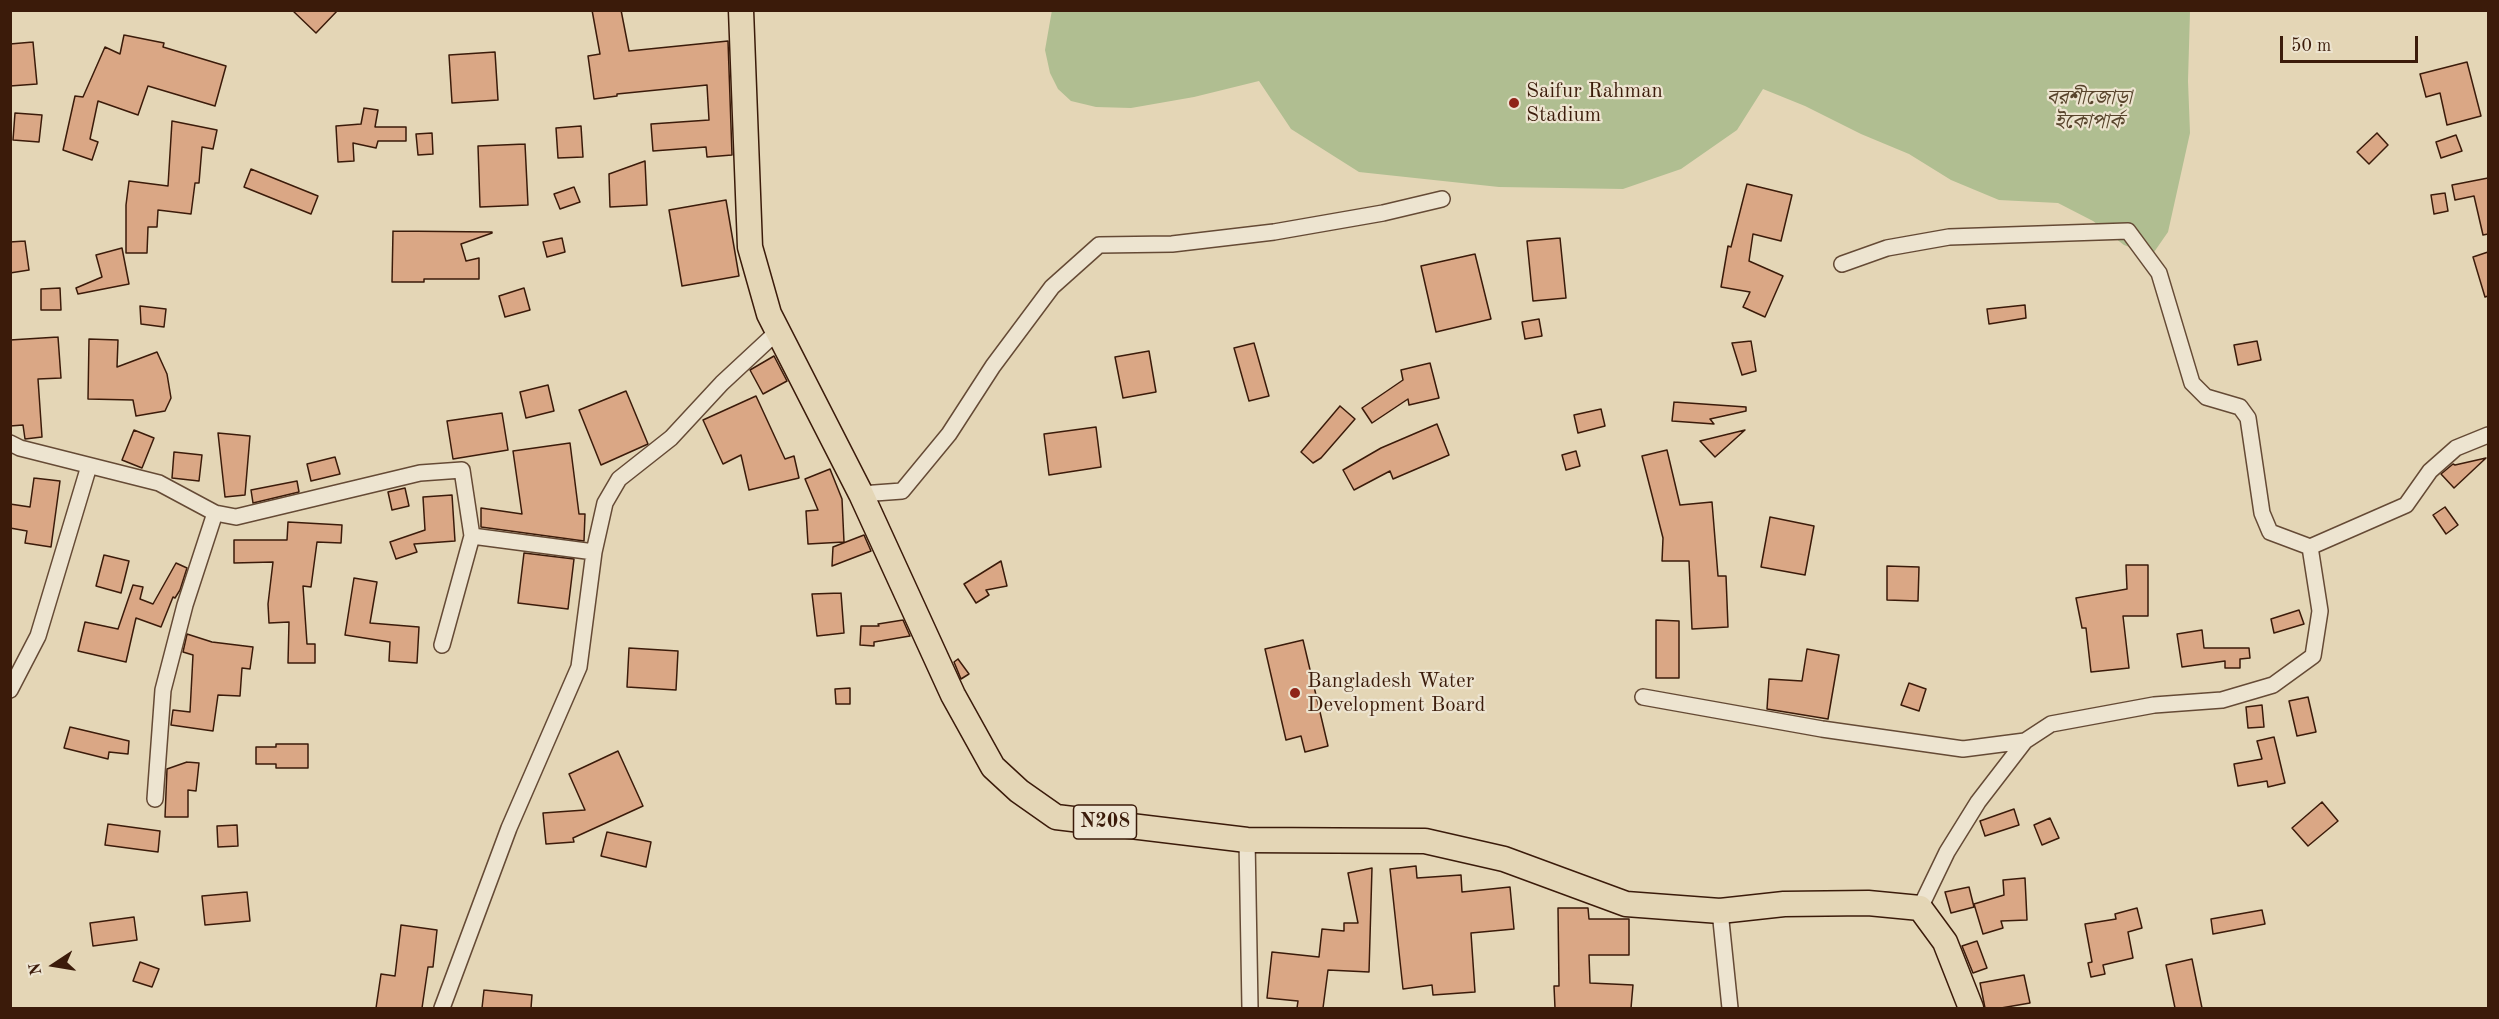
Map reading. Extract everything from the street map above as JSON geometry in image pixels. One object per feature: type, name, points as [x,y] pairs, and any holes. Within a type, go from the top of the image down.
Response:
[{"type":"highway","name":"N208","points":[[741,10],[750,247],[770,314],[861,494],[953,695],[993,767],[1056,817],[1247,840],[1425,842],[1504,859],[1626,904],[1720,911],[1815,903],[1868,903],[1920,908]]},
{"type":"highway","points":[[1920,908],[1945,942],[1971,1008]]},
{"type":"street","points":[[861,494],[902,491],[949,434],[993,366],[1052,287],[1099,245],[1173,244],[1274,232],[1442,199]]},
{"type":"street","points":[[1842,264],[1887,248],[1949,237],[2128,231],[2159,273],[2192,383],[2206,397],[2240,407],[2248,418],[2262,513],[2270,532],[2310,547],[2406,505],[2430,471],[2456,448],[2488,435]]},
{"type":"street","points":[[442,1008],[509,828],[579,667],[594,552],[605,503],[619,479],[671,438],[722,383],[778,331]]},
{"type":"street","points":[[10,443],[20,448],[159,483],[215,513],[236,517],[420,473],[462,470],[472,536],[442,645]]},
{"type":"street","points":[[10,690],[38,636],[89,466]]},
{"type":"street","points":[[155,799],[163,690],[185,604],[215,513]]},
{"type":"street","points":[[472,536],[594,552]]},
{"type":"street","points":[[1920,908],[1953,842],[1978,802],[2025,741],[2051,724],[2154,705],[2223,700],[2273,685],[2313,656],[2320,611],[2310,547]]},
{"type":"street","points":[[1643,697],[1822,729],[1963,748],[2025,741]]},
{"type":"street","points":[[1247,840],[1250,1008]]},
{"type":"street","points":[[1720,911],[1730,1008]]},
{"type":"green space","name":"বরশীজোড়া ইকোপার্ক","points":[[1052,10],[2190,11],[2188,81],[2190,133],[2168,232],[2152,255],[2124,245],[2093,221],[2058,203],[1999,200],[1951,180],[1909,154],[1763,89],[1737,130],[1681,169],[1623,189],[1499,187],[1359,172],[1291,129],[1259,81],[1194,97],[1131,108],[1096,107],[1071,101],[1058,89],[1050,73],[1045,50]]},
{"type":"building","points":[[292,10],[338,10],[316,33]]},
{"type":"building","points":[[592,10],[621,10],[629,51],[728,41],[732,155],[707,157],[706,147],[653,151],[651,124],[709,120],[707,85],[617,94],[617,96],[594,99],[588,56],[600,54]]},
{"type":"building","points":[[124,35],[164,43],[163,47],[226,66],[215,106],[148,86],[138,115],[98,101],[90,139],[98,142],[92,160],[63,150],[75,96],[83,97],[105,47],[120,54]]},
{"type":"building","points":[[33,42],[37,84],[10,86],[10,44]]},
{"type":"building","points":[[495,52],[498,100],[452,103],[449,55]]},
{"type":"building","points":[[2467,62],[2481,116],[2447,125],[2440,93],[2426,97],[2420,74]]},
{"type":"building","points":[[364,108],[378,110],[375,127],[406,127],[406,141],[378,141],[376,148],[353,143],[354,161],[338,162],[336,126],[361,124]]},
{"type":"building","points":[[15,113],[42,115],[39,142],[13,140]]},
{"type":"building","points":[[172,121],[217,130],[213,149],[202,147],[199,183],[195,183],[191,214],[158,210],[157,227],[148,227],[147,253],[126,253],[126,205],[129,181],[168,186]]},
{"type":"building","points":[[581,126],[583,157],[558,158],[556,128]]},
{"type":"building","points":[[432,133],[433,154],[418,155],[416,134]]},
{"type":"building","points":[[2377,133],[2388,145],[2369,164],[2357,152]]},
{"type":"building","points":[[2456,135],[2462,151],[2441,158],[2436,142]]},
{"type":"building","points":[[525,144],[528,205],[480,207],[478,146]]},
{"type":"building","points":[[645,161],[647,205],[610,207],[609,174]]},
{"type":"building","points":[[251,169],[318,196],[311,214],[244,187]]},
{"type":"building","points":[[2488,178],[2488,234],[2483,235],[2474,196],[2455,200],[2452,185]]},
{"type":"building","points":[[1747,184],[1792,195],[1781,241],[1753,234],[1749,261],[1783,276],[1765,317],[1743,307],[1750,292],[1721,287],[1728,246],[1731,247]]},
{"type":"building","points":[[574,187],[580,202],[560,209],[554,194]]},
{"type":"building","points":[[2445,193],[2448,211],[2434,214],[2431,195]]},
{"type":"building","points":[[726,200],[739,276],[682,286],[669,210]]},
{"type":"building","points":[[393,231],[492,233],[461,244],[466,261],[479,258],[479,279],[424,279],[424,282],[392,282]]},
{"type":"building","points":[[562,238],[565,252],[547,257],[543,242]]},
{"type":"building","points":[[1560,238],[1566,298],[1533,301],[1527,241]]},
{"type":"building","points":[[25,241],[29,270],[10,273],[10,242]]},
{"type":"building","points":[[122,248],[129,284],[78,294],[76,288],[102,277],[96,255]]},
{"type":"building","points":[[2488,252],[2488,296],[2485,297],[2473,257]]},
{"type":"building","points":[[1475,254],[1491,319],[1436,332],[1421,266]]},
{"type":"building","points":[[60,288],[61,310],[41,310],[41,289]]},
{"type":"building","points":[[524,288],[530,310],[505,317],[499,296]]},
{"type":"building","points":[[2025,305],[2026,318],[1989,324],[1987,309]]},
{"type":"building","points":[[140,306],[166,309],[164,327],[141,324]]},
{"type":"building","points":[[1539,319],[1542,336],[1525,339],[1522,322]]},
{"type":"building","points":[[58,337],[61,378],[38,379],[42,437],[25,439],[23,425],[10,426],[10,340]]},
{"type":"building","points":[[89,339],[118,340],[117,367],[157,352],[167,374],[171,398],[165,411],[136,416],[133,400],[88,399]]},
{"type":"building","points":[[1751,341],[1756,371],[1742,375],[1732,343]]},
{"type":"building","points":[[2257,341],[2261,360],[2238,365],[2234,345]]},
{"type":"building","points":[[1254,343],[1269,396],[1249,401],[1234,348]]},
{"type":"building","points":[[1149,351],[1156,392],[1123,398],[1115,357]]},
{"type":"building","points":[[774,356],[787,381],[763,394],[750,370]]},
{"type":"building","points":[[1430,363],[1439,398],[1409,405],[1408,399],[1372,423],[1362,408],[1403,380],[1401,370]]},
{"type":"building","points":[[548,385],[554,411],[526,418],[520,392]]},
{"type":"building","points":[[626,391],[648,444],[601,465],[579,410]]},
{"type":"building","points":[[756,396],[785,459],[794,456],[799,478],[749,490],[741,455],[723,464],[703,420]]},
{"type":"building","points":[[1674,402],[1746,407],[1746,411],[1710,419],[1714,424],[1672,421]]},
{"type":"building","points":[[1340,406],[1355,419],[1321,458],[1313,463],[1301,452]]},
{"type":"building","points":[[1601,409],[1605,426],[1578,433],[1574,415]]},
{"type":"building","points":[[502,413],[508,450],[453,459],[447,421]]},
{"type":"building","points":[[1437,424],[1449,455],[1393,479],[1390,471],[1354,490],[1343,470],[1381,448]]},
{"type":"building","points":[[1096,427],[1101,467],[1049,475],[1044,434]]},
{"type":"building","points":[[134,430],[154,438],[142,468],[122,460]]},
{"type":"building","points":[[1745,430],[1715,457],[1700,441]]},
{"type":"building","points":[[218,433],[250,436],[245,495],[225,497]]},
{"type":"building","points":[[570,443],[579,514],[585,514],[584,541],[481,527],[481,508],[522,514],[513,451]]},
{"type":"building","points":[[1667,450],[1680,505],[1712,502],[1718,576],[1726,576],[1728,627],[1692,629],[1689,561],[1662,561],[1663,538],[1642,456]]},
{"type":"building","points":[[1576,451],[1580,466],[1566,470],[1562,455]]},
{"type":"building","points":[[174,452],[202,455],[199,481],[172,478]]},
{"type":"building","points":[[335,457],[340,474],[311,481],[307,464]]},
{"type":"building","points":[[2486,458],[2454,488],[2441,474],[2453,464]]},
{"type":"building","points":[[830,469],[842,499],[844,542],[808,544],[806,511],[818,510],[805,479]]},
{"type":"building","points":[[34,478],[60,481],[51,547],[25,543],[27,531],[10,528],[10,504],[30,507]]},
{"type":"building","points":[[297,481],[299,492],[253,503],[251,490]]},
{"type":"building","points":[[405,488],[409,506],[392,510],[388,492]]},
{"type":"building","points":[[452,495],[455,541],[414,544],[417,552],[396,559],[390,542],[425,530],[423,497]]},
{"type":"building","points":[[2445,507],[2458,525],[2446,534],[2433,515]]},
{"type":"building","points":[[1770,517],[1814,526],[1805,575],[1761,567]]},
{"type":"building","points":[[288,522],[342,525],[341,543],[317,542],[311,587],[303,586],[307,644],[315,644],[315,663],[288,663],[289,622],[269,623],[268,604],[273,562],[234,563],[234,540],[287,540]]},
{"type":"building","points":[[864,535],[871,551],[832,566],[833,547]]},
{"type":"building","points":[[524,553],[574,559],[568,609],[518,603]]},
{"type":"building","points":[[104,555],[129,561],[121,593],[96,586]]},
{"type":"building","points":[[1001,561],[1007,586],[986,590],[989,595],[976,603],[964,584]]},
{"type":"building","points":[[176,563],[187,568],[180,590],[175,598],[173,597],[161,627],[136,618],[126,662],[78,651],[85,622],[118,629],[133,585],[143,587],[140,599],[153,604]]},
{"type":"building","points":[[2126,565],[2148,565],[2148,616],[2123,616],[2129,668],[2091,672],[2086,628],[2082,628],[2076,598],[2127,589]]},
{"type":"building","points":[[1887,566],[1919,567],[1918,601],[1887,600]]},
{"type":"building","points":[[354,578],[377,582],[370,623],[419,627],[417,663],[389,661],[390,642],[345,635]]},
{"type":"building","points":[[841,593],[844,633],[817,636],[812,594]]},
{"type":"building","points":[[2299,610],[2304,624],[2274,633],[2271,619]]},
{"type":"building","points":[[903,620],[910,636],[874,642],[874,646],[860,645],[861,626],[879,626],[878,624]]},
{"type":"building","points":[[1656,620],[1679,621],[1679,678],[1656,678]]},
{"type":"building","points":[[2202,630],[2204,648],[2249,648],[2250,658],[2240,659],[2240,668],[2225,668],[2225,661],[2182,667],[2177,634]]},
{"type":"building","points":[[187,634],[212,642],[253,647],[250,669],[242,668],[240,696],[218,695],[213,731],[171,725],[173,710],[190,712],[193,655],[183,652]]},
{"type":"building","name":"Bangladesh Water Development Board","points":[[1303,640],[1328,746],[1305,752],[1301,736],[1286,740],[1265,649]]},
{"type":"building","points":[[629,648],[678,651],[676,690],[627,687]]},
{"type":"building","points":[[1807,649],[1839,655],[1828,719],[1767,709],[1769,679],[1802,681]]},
{"type":"building","points":[[958,659],[969,674],[961,679],[954,662]]},
{"type":"building","points":[[1909,683],[1926,689],[1919,711],[1901,705]]},
{"type":"building","points":[[850,688],[850,704],[836,704],[835,689]]},
{"type":"building","points":[[2308,697],[2316,732],[2297,736],[2289,701]]},
{"type":"building","points":[[2262,705],[2264,727],[2248,728],[2246,707]]},
{"type":"building","points":[[70,727],[129,741],[128,754],[109,752],[108,759],[64,748]]},
{"type":"building","points":[[2274,737],[2285,783],[2268,787],[2267,781],[2238,786],[2234,764],[2262,759],[2257,741]]},
{"type":"building","points":[[276,744],[308,744],[308,768],[276,768],[276,764],[256,764],[256,747],[276,747]]},
{"type":"building","points":[[618,751],[643,806],[573,838],[574,842],[546,844],[543,813],[585,810],[569,774]]},
{"type":"building","points":[[187,762],[199,763],[196,791],[188,790],[188,817],[165,817],[167,769]]},
{"type":"building","points":[[2322,802],[2338,821],[2308,846],[2292,828]]},
{"type":"building","points":[[2014,809],[2019,825],[1985,836],[1980,821]]},
{"type":"building","points":[[2050,818],[2059,838],[2042,845],[2034,825]]},
{"type":"building","points":[[108,824],[160,831],[158,852],[105,845]]},
{"type":"building","points":[[237,825],[238,846],[218,847],[217,826]]},
{"type":"building","points":[[607,832],[651,842],[646,867],[601,856]]},
{"type":"building","points":[[1416,866],[1417,878],[1461,875],[1462,892],[1510,887],[1514,929],[1471,933],[1475,992],[1433,995],[1432,985],[1403,989],[1390,869]]},
{"type":"building","points":[[1372,868],[1369,972],[1328,970],[1323,1008],[1297,1008],[1298,1001],[1267,998],[1272,952],[1319,957],[1322,929],[1344,931],[1344,923],[1358,923],[1348,873]]},
{"type":"building","points":[[2025,878],[2027,920],[2001,921],[2003,928],[1983,934],[1974,904],[2004,895],[2003,880]]},
{"type":"building","points":[[1969,887],[1974,907],[1951,913],[1945,892]]},
{"type":"building","points":[[247,892],[250,921],[205,925],[202,896]]},
{"type":"building","points":[[1558,908],[1588,908],[1589,919],[1629,919],[1629,955],[1589,955],[1590,983],[1633,985],[1631,1008],[1555,1008],[1554,986],[1559,986]]},
{"type":"building","points":[[2137,908],[2142,928],[2128,932],[2133,958],[2103,965],[2105,974],[2091,977],[2088,963],[2092,962],[2085,924],[2116,919],[2115,914]]},
{"type":"building","points":[[2262,910],[2265,924],[2213,934],[2211,919]]},
{"type":"building","points":[[134,917],[137,940],[93,946],[90,923]]},
{"type":"building","points":[[401,925],[437,930],[433,967],[428,967],[422,1008],[376,1008],[381,974],[395,976]]},
{"type":"building","points":[[1977,941],[1987,968],[1973,973],[1962,946]]},
{"type":"building","points":[[2192,959],[2202,1008],[2175,1008],[2166,965]]},
{"type":"building","points":[[140,962],[159,969],[152,987],[133,981]]},
{"type":"building","points":[[2024,975],[2030,1003],[1985,1008],[1980,983]]},
{"type":"building","points":[[484,990],[532,995],[531,1008],[482,1008]]},
{"type":"place","name":"Saifur Rahman Stadium","points":[[1514,103]]},
{"type":"place","name":"Bangladesh Water Development Board","points":[[1295,693]]}]
